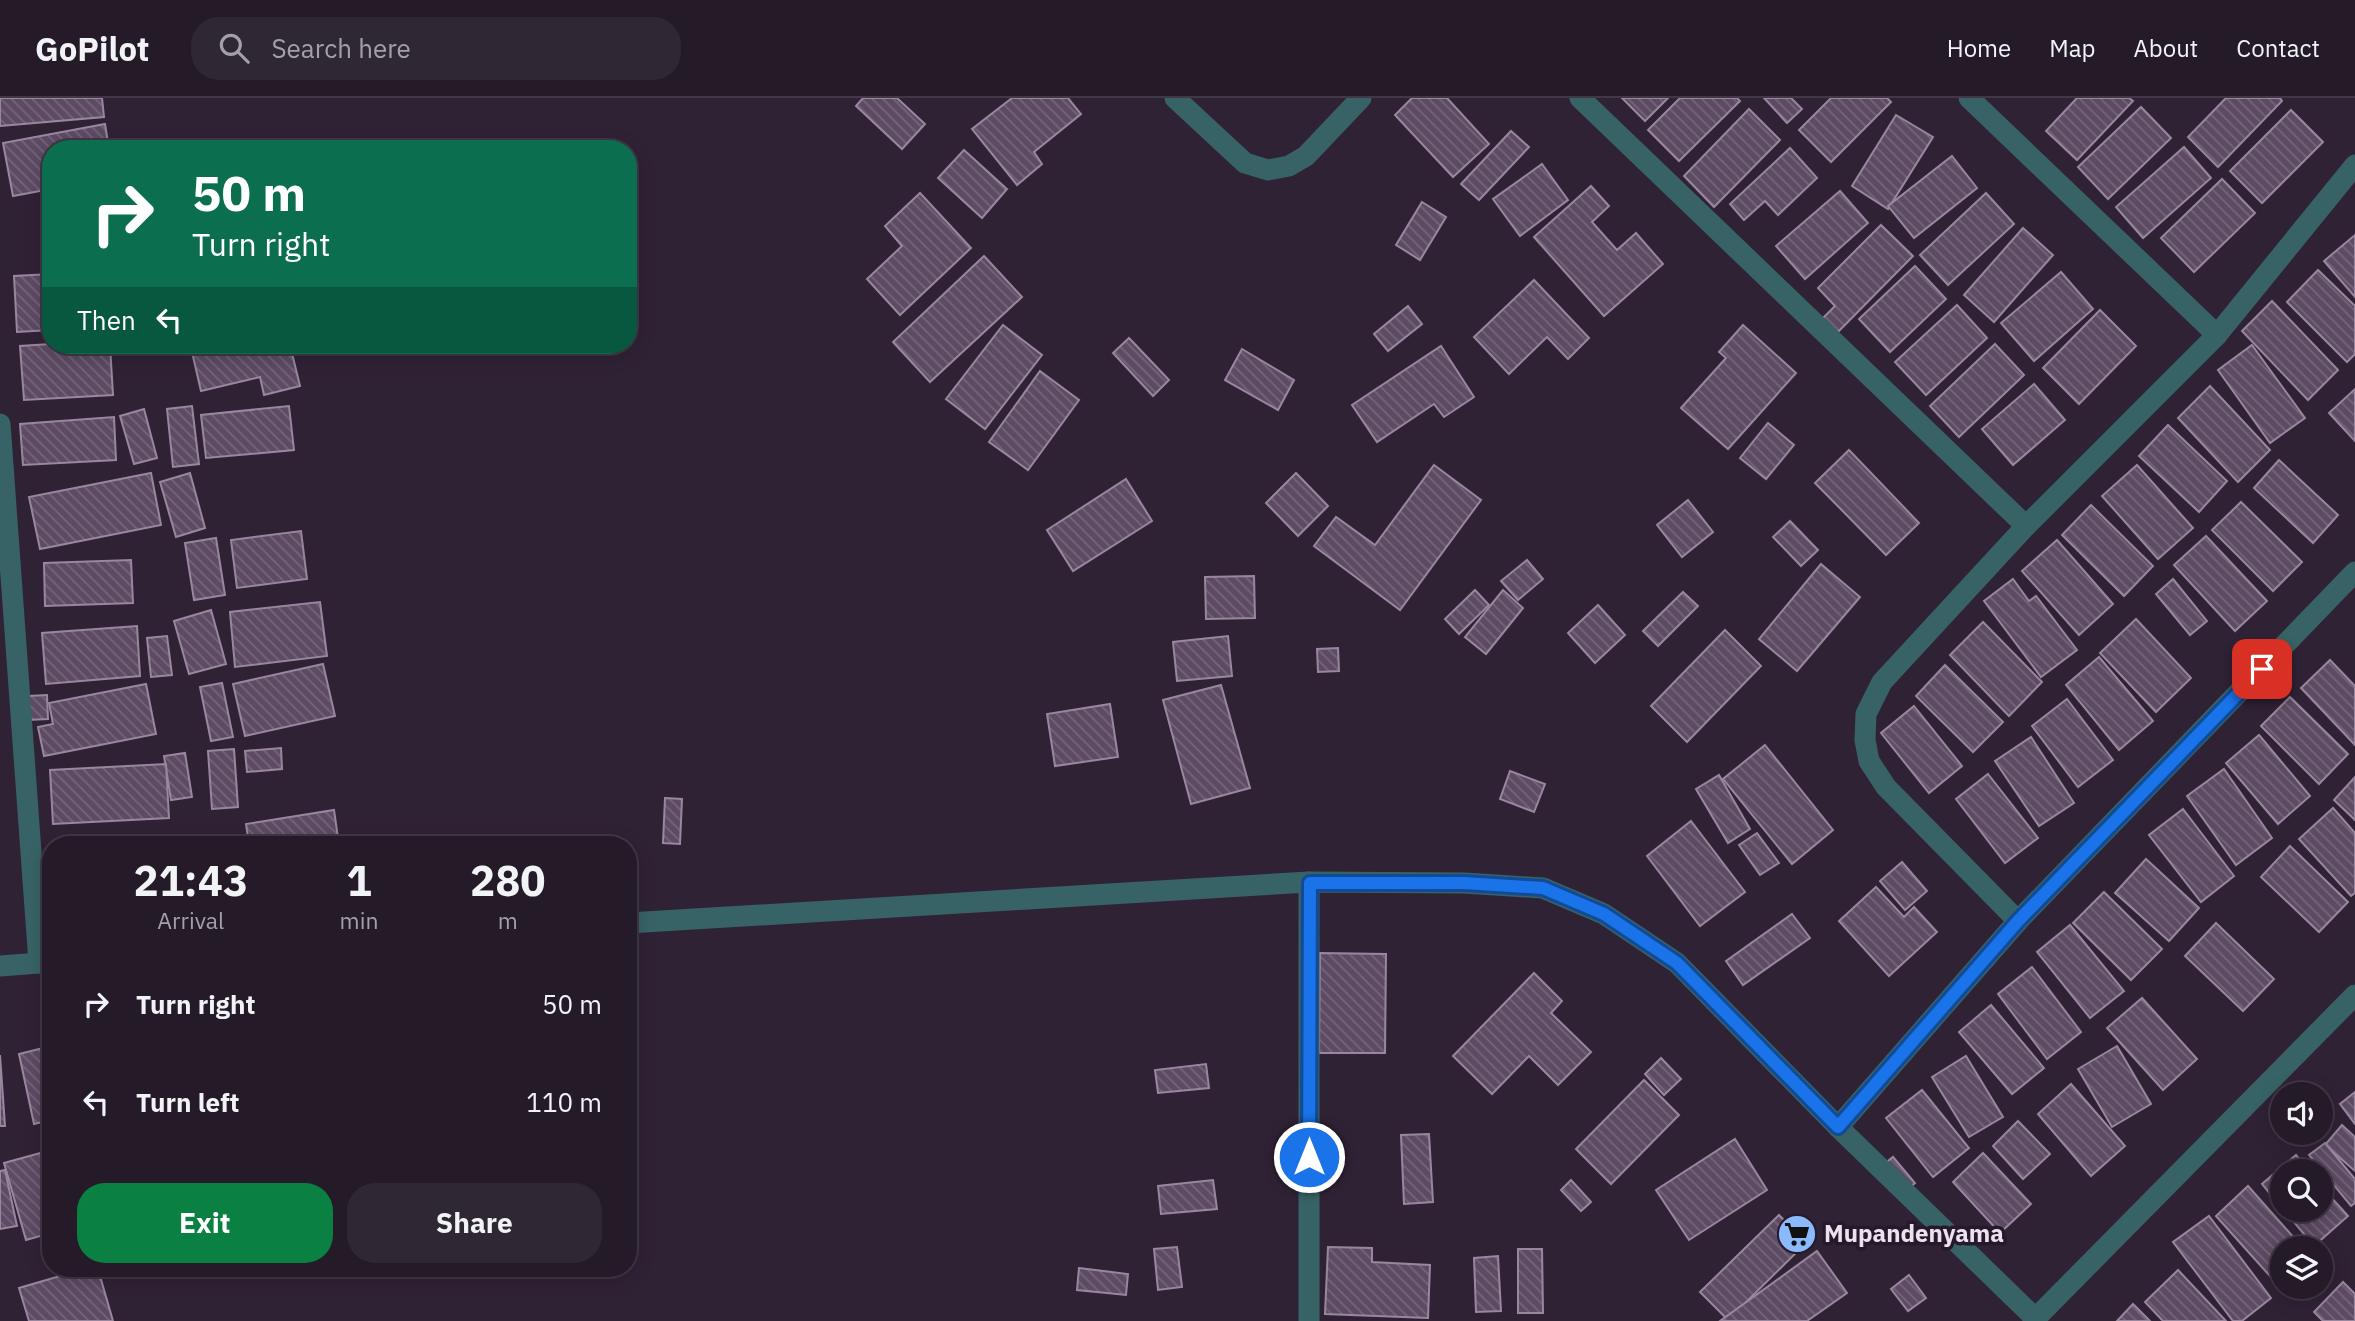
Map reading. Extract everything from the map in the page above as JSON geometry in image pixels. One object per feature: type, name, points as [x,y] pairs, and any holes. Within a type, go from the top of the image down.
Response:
[{"type":"street","points":[[1175,98],[1245,163],[1268,170],[1289,166],[1306,156],[1361,98]]},
{"type":"street","points":[[1580,98],[2026,526]]},
{"type":"street","points":[[1969,98],[2217,335]]},
{"type":"street","points":[[2018,921],[1886,787],[1869,761],[1865,740],[1866,715],[1882,682],[2026,526],[2217,335],[2355,165]]},
{"type":"street","points":[[0,424],[42,926]]},
{"type":"street","points":[[1838,1127],[2018,921],[2355,572]]},
{"type":"street","points":[[637,922],[1310,883],[1464,883],[1543,888],[1604,914],[1677,963],[1838,1127],[2034,1320],[2355,995]]},
{"type":"street","points":[[1309,1321],[1310,883]]},
{"type":"street","points":[[0,967],[42,962]]},
{"type":"building","points":[[0,98],[102,98],[104,117],[0,126]]},
{"type":"building","points":[[863,98],[897,98],[925,124],[902,149],[856,106]]},
{"type":"building","points":[[1012,98],[1068,98],[1081,114],[1034,152],[1042,164],[1017,185],[972,129]]},
{"type":"building","points":[[1412,98],[1447,98],[1489,144],[1453,177],[1395,115]]},
{"type":"building","points":[[1622,98],[1668,98],[1645,121]]},
{"type":"building","points":[[1680,98],[1737,98],[1740,101],[1679,161],[1648,130]]},
{"type":"building","points":[[1764,98],[1791,98],[1802,109],[1787,123]]},
{"type":"building","points":[[1831,98],[1887,98],[1891,102],[1831,162],[1799,130]]},
{"type":"building","points":[[2077,98],[2129,98],[2133,101],[2077,160],[2046,131]]},
{"type":"building","points":[[2226,98],[2280,98],[2282,101],[2218,167],[2188,137]]},
{"type":"building","points":[[2141,107],[2171,138],[2108,199],[2078,167]]},
{"type":"building","points":[[1749,109],[1780,140],[1714,207],[1684,176]]},
{"type":"building","points":[[2291,110],[2323,142],[2262,203],[2230,171]]},
{"type":"building","points":[[1896,115],[1933,137],[1888,209],[1852,186]]},
{"type":"building","points":[[105,124],[108,140],[42,140],[42,191],[13,196],[3,143]]},
{"type":"building","points":[[1511,131],[1529,147],[1479,200],[1461,184]]},
{"type":"building","points":[[2184,147],[2211,178],[2143,238],[2116,207]]},
{"type":"building","points":[[1790,148],[1817,178],[1778,215],[1765,201],[1744,220],[1730,204]]},
{"type":"building","points":[[964,150],[1007,189],[982,218],[938,178]]},
{"type":"building","points":[[1952,156],[1977,188],[1914,238],[1888,206]]},
{"type":"building","points":[[1542,164],[1568,200],[1520,236],[1493,199]]},
{"type":"building","points":[[2222,179],[2255,213],[2194,272],[2161,238]]},
{"type":"building","points":[[1591,186],[1609,206],[1592,222],[1617,250],[1636,233],[1663,264],[1604,316],[1534,237]]},
{"type":"building","points":[[1840,191],[1868,223],[1805,279],[1776,246]]},
{"type":"building","points":[[920,193],[971,248],[900,315],[867,279],[902,246],[885,226]]},
{"type":"building","points":[[1986,193],[2014,224],[1948,285],[1920,255]]},
{"type":"building","points":[[1422,202],[1446,217],[1420,260],[1396,245]]},
{"type":"building","points":[[1881,225],[1913,256],[1834,336],[1820,321],[1835,306],[1818,288]]},
{"type":"building","points":[[2023,228],[2053,255],[1994,322],[1964,295]]},
{"type":"building","points":[[2355,235],[2355,297],[2324,261]]},
{"type":"building","points":[[984,256],[1022,297],[930,382],[893,342]]},
{"type":"building","points":[[1915,266],[1946,299],[1890,352],[1859,319]]},
{"type":"building","points":[[2318,270],[2355,306],[2355,354],[2347,362],[2287,302]]},
{"type":"building","points":[[2061,272],[2093,309],[2034,361],[2001,323]]},
{"type":"building","points":[[42,274],[42,331],[17,332],[14,276]]},
{"type":"building","points":[[1534,280],[1589,338],[1568,359],[1547,337],[1509,374],[1474,337]]},
{"type":"building","points":[[2272,301],[2338,370],[2308,400],[2242,331]]},
{"type":"building","points":[[1957,305],[1987,338],[1926,395],[1895,362]]},
{"type":"building","points":[[1408,306],[1422,324],[1388,351],[1374,334]]},
{"type":"building","points":[[2100,310],[2136,346],[2079,404],[2043,368]]},
{"type":"building","points":[[1003,325],[1042,355],[985,429],[946,399]]},
{"type":"building","points":[[1743,325],[1796,373],[1728,449],[1681,408],[1726,358],[1719,352]]},
{"type":"building","points":[[1129,338],[1169,380],[1153,396],[1113,353]]},
{"type":"building","points":[[1995,344],[2024,375],[1959,437],[1930,406]]},
{"type":"building","points":[[42,345],[42,354],[111,354],[113,395],[24,400],[20,346]]},
{"type":"building","points":[[2252,345],[2305,418],[2270,443],[2218,370]]},
{"type":"building","points":[[1441,346],[1474,397],[1444,417],[1434,404],[1377,442],[1352,405]]},
{"type":"building","points":[[1242,349],[1294,380],[1278,410],[1225,380]]},
{"type":"building","points":[[192,354],[292,354],[300,386],[264,395],[260,377],[201,391]]},
{"type":"building","points":[[1040,371],[1079,400],[1028,470],[989,442]]},
{"type":"building","points":[[2034,384],[2065,420],[2013,465],[1982,429]]},
{"type":"building","points":[[2210,386],[2270,450],[2238,482],[2178,418]]},
{"type":"building","points":[[2355,389],[2355,441],[2329,413]]},
{"type":"building","points":[[192,406],[199,464],[173,467],[167,409]]},
{"type":"building","points":[[289,406],[294,450],[206,458],[201,415]]},
{"type":"building","points":[[144,409],[157,458],[134,464],[120,416]]},
{"type":"building","points":[[114,417],[116,460],[23,465],[20,424]]},
{"type":"building","points":[[1768,423],[1794,445],[1766,479],[1740,458]]},
{"type":"building","points":[[2168,425],[2227,481],[2199,512],[2139,456]]},
{"type":"building","points":[[1849,450],[1919,523],[1886,555],[1815,483]]},
{"type":"building","points":[[2279,460],[2338,515],[2313,543],[2254,488]]},
{"type":"building","points":[[1434,465],[1481,500],[1400,610],[1314,546],[1336,517],[1375,545]]},
{"type":"building","points":[[2137,465],[2193,528],[2158,559],[2102,496]]},
{"type":"building","points":[[151,473],[161,525],[40,549],[29,497]]},
{"type":"building","points":[[190,473],[205,528],[176,537],[160,482]]},
{"type":"building","points":[[1296,473],[1328,506],[1298,536],[1266,503]]},
{"type":"building","points":[[1126,479],[1152,521],[1073,571],[1047,530]]},
{"type":"building","points":[[1688,500],[1713,532],[1682,557],[1657,525]]},
{"type":"building","points":[[2241,502],[2302,562],[2273,591],[2212,530]]},
{"type":"building","points":[[2091,505],[2153,566],[2124,596],[2062,535]]},
{"type":"building","points":[[1790,521],[1818,550],[1801,566],[1773,537]]},
{"type":"building","points":[[301,531],[307,579],[237,588],[231,540]]},
{"type":"building","points":[[2206,536],[2267,601],[2235,631],[2174,565]]},
{"type":"building","points":[[216,538],[225,595],[194,600],[185,543]]},
{"type":"building","points":[[2057,540],[2113,604],[2079,635],[2022,571]]},
{"type":"building","points":[[131,560],[133,603],[45,606],[44,563]]},
{"type":"building","points":[[1527,560],[1543,579],[1518,600],[1501,581]]},
{"type":"building","points":[[1821,564],[1860,597],[1797,671],[1759,639]]},
{"type":"building","points":[[1254,576],[1255,618],[1206,619],[1205,577]]},
{"type":"building","points":[[2013,579],[2029,601],[2036,596],[2077,650],[2041,677],[1984,601]]},
{"type":"building","points":[[2173,579],[2207,621],[2190,635],[2156,594]]},
{"type":"building","points":[[1475,590],[1489,605],[1459,634],[1445,619]]},
{"type":"building","points":[[1503,590],[1523,608],[1486,654],[1465,637]]},
{"type":"building","points":[[1683,592],[1698,606],[1658,646],[1643,631]]},
{"type":"building","points":[[320,602],[327,656],[235,667],[230,612]]},
{"type":"building","points":[[1598,605],[1625,635],[1595,663],[1568,633]]},
{"type":"building","points":[[211,610],[226,664],[189,674],[174,621]]},
{"type":"building","points":[[2136,619],[2191,678],[2156,712],[2100,653]]},
{"type":"building","points":[[1983,622],[2042,682],[2009,716],[1950,655]]},
{"type":"building","points":[[137,626],[140,676],[46,684],[42,633]]},
{"type":"building","points":[[1725,630],[1761,666],[1687,742],[1651,706]]},
{"type":"building","points":[[167,636],[172,675],[151,677],[147,638]]},
{"type":"building","points":[[1228,636],[1232,676],[1177,681],[1173,642]]},
{"type":"building","points":[[1338,648],[1339,671],[1318,672],[1317,649]]},
{"type":"building","points":[[2099,657],[2153,721],[2119,750],[2066,685]]},
{"type":"building","points":[[2330,660],[2355,686],[2355,745],[2301,688]]},
{"type":"building","points":[[323,664],[335,716],[245,736],[233,684]]},
{"type":"building","points":[[1945,665],[2003,722],[1973,752],[1916,696]]},
{"type":"building","points":[[222,683],[233,737],[211,741],[200,687]]},
{"type":"building","points":[[146,684],[156,734],[44,756],[38,727],[53,724],[49,703]]},
{"type":"building","points":[[1221,685],[1250,788],[1191,804],[1163,700]]},
{"type":"building","points":[[47,695],[48,719],[28,720],[28,696]]},
{"type":"building","points":[[2290,697],[2348,754],[2319,784],[2261,726]]},
{"type":"building","points":[[2067,699],[2113,760],[2078,787],[2032,726]]},
{"type":"building","points":[[1110,704],[1118,757],[1055,766],[1047,714]]},
{"type":"building","points":[[1914,706],[1962,766],[1929,793],[1881,733]]},
{"type":"building","points":[[2259,735],[2310,796],[2278,824],[2226,763]]},
{"type":"building","points":[[2031,737],[2074,803],[2039,826],[1995,761]]},
{"type":"building","points":[[1765,745],[1833,830],[1792,864],[1723,779]]},
{"type":"building","points":[[281,748],[282,769],[247,772],[245,751]]},
{"type":"building","points":[[234,749],[238,807],[212,809],[208,751]]},
{"type":"building","points":[[185,753],[192,797],[171,800],[164,756]]},
{"type":"building","points":[[166,764],[169,818],[53,824],[50,770]]},
{"type":"building","points":[[2224,769],[2272,838],[2236,865],[2187,796]]},
{"type":"building","points":[[1510,771],[1545,784],[1534,812],[1500,799]]},
{"type":"building","points":[[1988,774],[2038,838],[2005,863],[1956,799]]},
{"type":"building","points":[[1719,775],[1750,829],[1728,843],[1696,789]]},
{"type":"building","points":[[2355,777],[2355,820],[2334,800]]},
{"type":"building","points":[[665,798],[682,799],[680,844],[663,843]]},
{"type":"building","points":[[2333,808],[2355,833],[2355,893],[2351,896],[2299,839]]},
{"type":"building","points":[[2183,809],[2234,876],[2201,902],[2149,835]]},
{"type":"building","points":[[334,810],[338,836],[248,836],[246,824]]},
{"type":"building","points":[[1691,821],[1745,892],[1700,926],[1647,856]]},
{"type":"building","points":[[1757,833],[1779,863],[1760,875],[1739,845]]},
{"type":"building","points":[[2290,846],[2348,902],[2319,932],[2261,877]]},
{"type":"building","points":[[2146,859],[2199,908],[2169,941],[2115,893]]},
{"type":"building","points":[[1902,862],[1927,891],[1905,910],[1880,881]]},
{"type":"building","points":[[1876,887],[1904,917],[1914,907],[1937,932],[1889,976],[1839,921]]},
{"type":"building","points":[[2104,892],[2162,949],[2131,980],[2073,923]]},
{"type":"building","points":[[1792,914],[1810,938],[1743,985],[1726,961]]},
{"type":"building","points":[[2216,923],[2274,979],[2243,1011],[2185,956]]},
{"type":"building","points":[[2070,925],[2124,991],[2090,1018],[2037,952]]},
{"type":"building","points":[[1320,953],[1386,954],[1385,1053],[1319,1053]]},
{"type":"building","points":[[2032,967],[2081,1032],[2047,1059],[1998,994]]},
{"type":"building","points":[[1534,973],[1562,1001],[1551,1013],[1591,1052],[1558,1085],[1529,1056],[1492,1094],[1453,1056]]},
{"type":"building","points":[[2142,998],[2197,1059],[2163,1090],[2107,1028]]},
{"type":"building","points":[[1991,1005],[2044,1068],[2012,1094],[1959,1032]]},
{"type":"building","points":[[2117,1046],[2151,1104],[2112,1127],[2078,1069]]},
{"type":"building","points":[[42,1048],[42,1122],[34,1124],[19,1054]]},
{"type":"building","points":[[0,1055],[5,1126],[0,1126]]},
{"type":"building","points":[[1966,1056],[2003,1117],[1969,1137],[1932,1077]]},
{"type":"building","points":[[1661,1058],[1681,1079],[1664,1095],[1645,1074]]},
{"type":"building","points":[[1206,1064],[1209,1088],[1158,1093],[1155,1070]]},
{"type":"building","points":[[1644,1080],[1679,1115],[1611,1184],[1576,1149]]},
{"type":"building","points":[[2071,1084],[2125,1146],[2091,1176],[2038,1114]]},
{"type":"building","points":[[1922,1090],[1969,1148],[1933,1177],[1886,1118]]},
{"type":"building","points":[[2355,1092],[2355,1124],[2340,1104]]},
{"type":"building","points":[[2018,1121],[2050,1154],[2023,1179],[1993,1146]]},
{"type":"building","points":[[2342,1125],[2355,1137],[2355,1171],[2325,1145],[2333,1145],[2333,1136]]},
{"type":"building","points":[[1429,1134],[1433,1202],[1404,1204],[1401,1135]]},
{"type":"building","points":[[1735,1139],[1767,1190],[1689,1240],[1656,1190]]},
{"type":"building","points":[[2322,1145],[2327,1145],[2355,1179],[2355,1203],[2351,1206],[2333,1184],[2333,1159],[2312,1159],[2309,1155]]},
{"type":"building","points":[[42,1152],[42,1236],[26,1240],[4,1163]]},
{"type":"building","points":[[1983,1153],[2031,1204],[2000,1233],[1953,1182]]},
{"type":"building","points":[[1893,1157],[1915,1183],[1899,1196],[1877,1170]]},
{"type":"building","points":[[5,1170],[17,1226],[0,1229],[0,1171]]},
{"type":"building","points":[[2270,1177],[2270,1194],[2262,1184]]},
{"type":"building","points":[[1213,1180],[1217,1209],[1161,1214],[1158,1186]]},
{"type":"building","points":[[1571,1180],[1591,1202],[1581,1211],[1561,1190]]},
{"type":"building","points":[[2248,1186],[2270,1211],[2270,1222],[2280,1222],[2292,1236],[2270,1236],[2270,1276],[2216,1216]]},
{"type":"building","points":[[2333,1199],[2348,1216],[2325,1236],[2306,1236],[2294,1222],[2333,1222]]},
{"type":"building","points":[[1779,1215],[1806,1243],[1728,1320],[1700,1292]]},
{"type":"building","points":[[2209,1216],[2270,1299],[2242,1321],[2233,1321],[2173,1242]]},
{"type":"building","points":[[1177,1247],[1182,1287],[1158,1290],[1154,1249]]},
{"type":"building","points":[[1328,1247],[1372,1248],[1372,1262],[1430,1265],[1428,1318],[1325,1314]]},
{"type":"building","points":[[1518,1249],[1542,1249],[1543,1313],[1518,1313]]},
{"type":"building","points":[[1817,1251],[1847,1293],[1807,1321],[1720,1321]]},
{"type":"building","points":[[1498,1256],[1501,1311],[1476,1312],[1474,1258]]},
{"type":"building","points":[[1079,1268],[1128,1274],[1126,1295],[1077,1290]]},
{"type":"building","points":[[2178,1270],[2226,1321],[2163,1321],[2145,1302]]},
{"type":"building","points":[[1909,1275],[1926,1298],[1908,1311],[1891,1289]]},
{"type":"building","points":[[57,1277],[100,1277],[113,1321],[29,1321],[19,1288]]},
{"type":"building","points":[[2343,1282],[2355,1294],[2355,1321],[2323,1321],[2314,1312],[2327,1299],[2333,1299],[2333,1292]]},
{"type":"building","points":[[2133,1304],[2150,1321],[2117,1321]]},
{"type":"place","name":"Mupandenyama","points":[[1797,1234]]},
{"type":"route","points":[[1309,1157],[1310,883],[1464,883],[1543,888],[1604,914],[1677,963],[1838,1127],[2018,921],[2262,669]]}]
